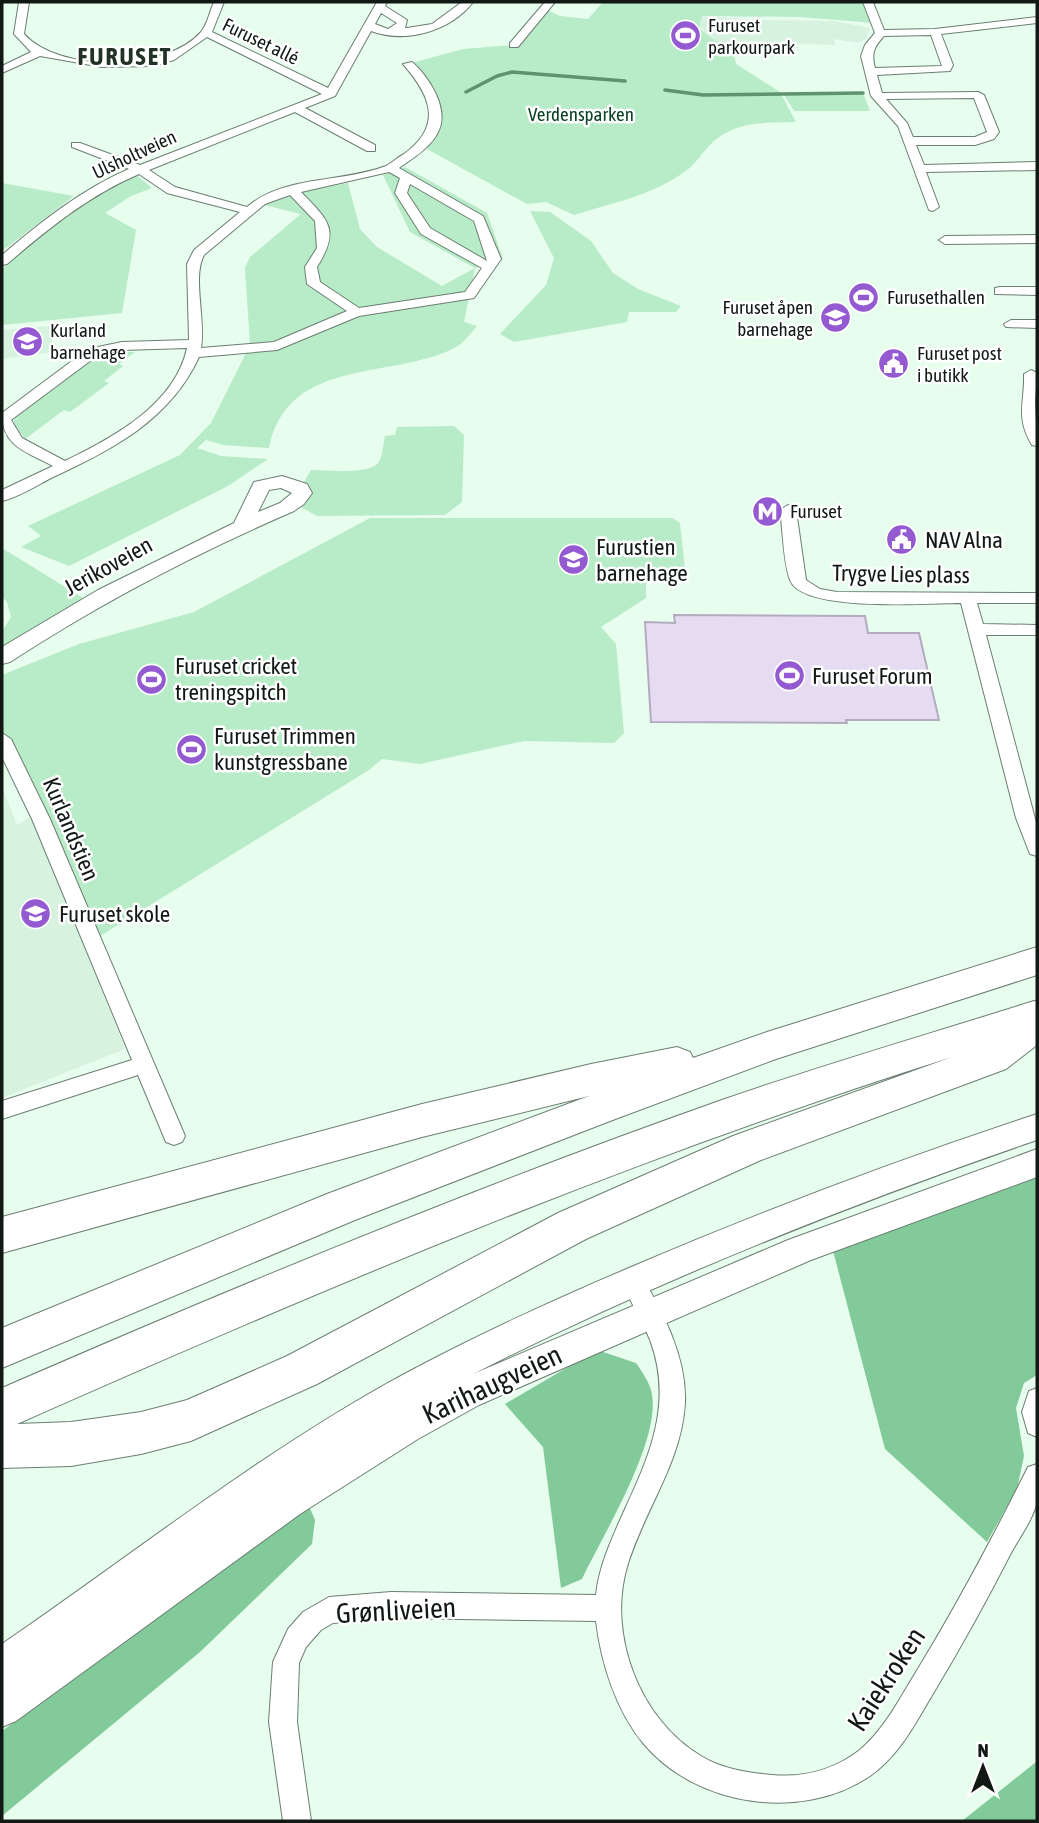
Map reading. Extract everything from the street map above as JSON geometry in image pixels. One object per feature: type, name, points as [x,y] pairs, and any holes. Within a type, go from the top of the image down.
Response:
[{"type":"highway","points":[[2,1348],[341,1207],[766,1047],[1037,961]]},
{"type":"highway","points":[[2,1409],[264,1295],[576,1171],[736,1112],[1037,1014]]},
{"type":"highway","points":[[2,1446],[71,1444],[141,1433],[191,1420],[243,1399],[520,1252],[668,1182],[810,1123],[993,1058],[1037,1024]]},
{"type":"highway","points":[[2,1235],[441,1114],[599,1077],[766,1047]]},
{"type":"main road","name":"Karihaugveien","points":[[2,1667],[293,1462],[360,1419],[483,1351],[634,1282],[850,1193],[1037,1127]]},
{"type":"main road","name":"Karihaugveien","points":[[2,1707],[234,1538],[367,1448],[467,1393],[848,1231],[1037,1163]]},
{"type":"street","points":[[24,2],[19,34],[40,52],[106,64],[144,65],[167,59],[206,33]]},
{"type":"street","name":"Furuset allé","points":[[219,2],[206,33],[331,94]]},
{"type":"street","points":[[369,25],[384,32],[410,32],[446,23],[468,2]]},
{"type":"street","points":[[514,45],[550,2]]},
{"type":"street","points":[[868,2],[874,23],[881,33]]},
{"type":"street","points":[[331,94],[380,4],[402,22],[395,31]]},
{"type":"street","points":[[933,207],[910,141],[892,110],[877,96],[866,56],[870,45],[881,33],[935,32],[1037,20]]},
{"type":"street","points":[[870,71],[946,69],[948,65],[935,32]]},
{"type":"street","points":[[2,70],[40,52]]},
{"type":"street","points":[[2,496],[108,444],[146,421],[185,374],[194,349],[193,264],[199,253],[249,211],[261,201],[292,190],[391,168],[418,149],[434,129],[434,101],[417,72],[408,64]]},
{"type":"street","name":"Ulsholtveien","points":[[2,261],[103,185],[331,94]]},
{"type":"street","points":[[877,96],[978,95],[993,132],[990,137],[975,141],[910,141]]},
{"type":"street","points":[[297,108],[371,148]]},
{"type":"street","points":[[76,145],[139,169],[171,190],[249,211]]},
{"type":"street","points":[[919,169],[951,164],[1037,166]]},
{"type":"street","points":[[64,466],[17,441],[3,419],[93,352],[122,346],[194,349],[277,346],[357,312],[469,295],[495,260],[479,219],[391,168]]},
{"type":"street","points":[[406,177],[401,193],[425,231],[489,267]]},
{"type":"street","points":[[292,190],[321,220],[323,248],[311,267],[314,284],[357,312]]},
{"type":"street","points":[[945,240],[1037,239]]},
{"type":"street","points":[[1000,291],[1037,291]]},
{"type":"street","points":[[1012,324],[1037,324]]},
{"type":"street","points":[[1031,374],[1029,416],[1037,442]]},
{"type":"street","name":"Trygve Lies plass","points":[[788,510],[798,580],[804,589],[836,597],[1037,598]]},
{"type":"street","name":"Jerikoveien","points":[[2,657],[43,630],[173,558],[242,526]]},
{"type":"street","points":[[968,598],[1025,818],[1037,849]]},
{"type":"street","points":[[976,629],[1037,630]]},
{"type":"street","name":"Kurlandstien","points":[[2,739],[41,819],[174,1136]]},
{"type":"street","points":[[2,1110],[142,1065]]},
{"type":"street","name":"Kaiekroken","points":[[634,1282],[651,1313],[671,1378],[673,1404],[667,1438],[615,1565],[608,1608],[609,1630],[618,1663],[639,1717],[684,1763],[715,1778],[749,1788],[791,1791],[824,1785],[853,1771],[873,1756],[892,1736],[941,1656],[1037,1476]]},
{"type":"street","points":[[1037,1399],[1034,1412],[1037,1425]]},
{"type":"street","name":"Grønliveien","points":[[297,1821],[283,1722],[286,1662],[297,1638],[312,1621],[329,1610],[391,1605],[608,1608]]},
{"type":"shaded area","points":[[702,16],[835,21],[870,28],[866,39],[857,43],[834,39],[835,45],[716,41],[699,29]]},
{"type":"shaded area","name":"Kurland barnehage","points":[[52,326],[53,352],[2,359],[2,330]]},
{"type":"shaded area","name":"Furuset skole","points":[[2,787],[17,825],[32,816],[125,1049],[2,1098]]},
{"type":"green space","name":"Verdensparken","points":[[603,2],[868,2],[875,23],[800,17],[702,16],[699,29],[716,41],[732,42],[736,64],[780,92],[796,122],[753,124],[733,129],[714,141],[691,167],[668,182],[628,199],[574,215],[546,202],[527,204],[427,149],[439,133],[442,110],[435,92],[408,64],[463,49],[514,45],[545,9],[560,16],[588,19]]},
{"type":"green space","points":[[783,93],[863,93],[870,111],[794,111]]},
{"type":"green space","points":[[405,167],[487,213],[503,259],[475,268],[410,232],[383,175]]},
{"type":"green space","points":[[136,175],[152,188],[131,196],[105,213],[136,230],[122,313],[2,325],[2,269],[65,216]]},
{"type":"green space","points":[[2,183],[74,196],[2,251]]},
{"type":"green space","points":[[348,183],[360,229],[377,247],[442,286],[475,268],[464,322],[477,326],[458,346],[433,357],[348,375],[321,384],[298,397],[280,418],[269,448],[223,445],[206,440],[197,448],[221,456],[268,459],[228,486],[69,566],[21,547],[41,536],[28,526],[180,455],[211,423],[250,345],[245,268],[250,257],[301,214],[264,205],[299,192]]},
{"type":"green space","points":[[530,211],[550,212],[591,241],[613,273],[638,289],[681,306],[676,312],[629,312],[627,322],[514,342],[500,334],[546,285],[554,258]]},
{"type":"green space","points":[[109,352],[135,352],[119,364],[123,366],[104,381],[109,383],[70,412],[64,410],[25,439],[13,423],[16,414],[95,356]]},
{"type":"green space","points":[[454,426],[464,435],[462,502],[445,515],[317,516],[301,507],[307,500],[308,487],[304,482],[311,470],[357,470],[373,467],[381,457],[385,436],[395,435],[397,427]]},
{"type":"green space","points":[[370,518],[672,518],[680,523],[686,579],[646,579],[646,598],[601,627],[616,644],[624,733],[614,743],[524,741],[420,764],[382,759],[369,770],[92,941],[16,763],[2,739],[2,675],[79,644],[194,612]]},
{"type":"green space","points":[[2,548],[83,598],[2,649],[2,632],[11,617],[7,602],[2,597]]},
{"type":"green space","points":[[1037,1172],[1037,1375],[1024,1383],[1016,1408],[1024,1456],[1017,1489],[987,1542],[885,1449],[832,1247]]},
{"type":"green space","points":[[597,1350],[636,1363],[650,1387],[653,1406],[641,1456],[617,1511],[582,1579],[561,1588],[543,1447],[505,1404]]},
{"type":"green space","points":[[309,1506],[315,1520],[312,1544],[200,1652],[2,1816],[2,1731]]},
{"type":"green space","points":[[1036,1762],[1037,1821],[962,1821]]},
{"type":"building","name":"Furuset Forum","points":[[674,615],[865,616],[868,633],[919,633],[939,720],[846,720],[847,723],[651,722],[645,622],[675,623]]},
{"type":"waterway","points":[[466,92],[497,76],[512,72],[625,81]]},
{"type":"waterway","points":[[665,90],[703,95],[863,93]]},
{"type":"place","name":"Furuset parkourpark","points":[[685,36]]},
{"type":"place","name":"Furusethallen","points":[[864,297]]},
{"type":"place","name":"Furuset åpen barnehage","points":[[836,318]]},
{"type":"place","name":"Kurland barnehage","points":[[27,341]]},
{"type":"place","name":"Furuset post i butikk","points":[[894,364]]},
{"type":"place","name":"Furuset","points":[[767,511]]},
{"type":"place","name":"NAV Alna","points":[[902,540]]},
{"type":"place","name":"Furustien barnehage","points":[[573,560]]},
{"type":"place","name":"Furuset Forum","points":[[789,676]]},
{"type":"place","name":"Furuset cricket treningspitch","points":[[152,679]]},
{"type":"place","name":"Furuset Trimmen kunstgressbane","points":[[191,749]]},
{"type":"place","name":"Furuset skole","points":[[36,914]]},
{"type":"district","name":"FURUSET","points":[[125,56]]}]
